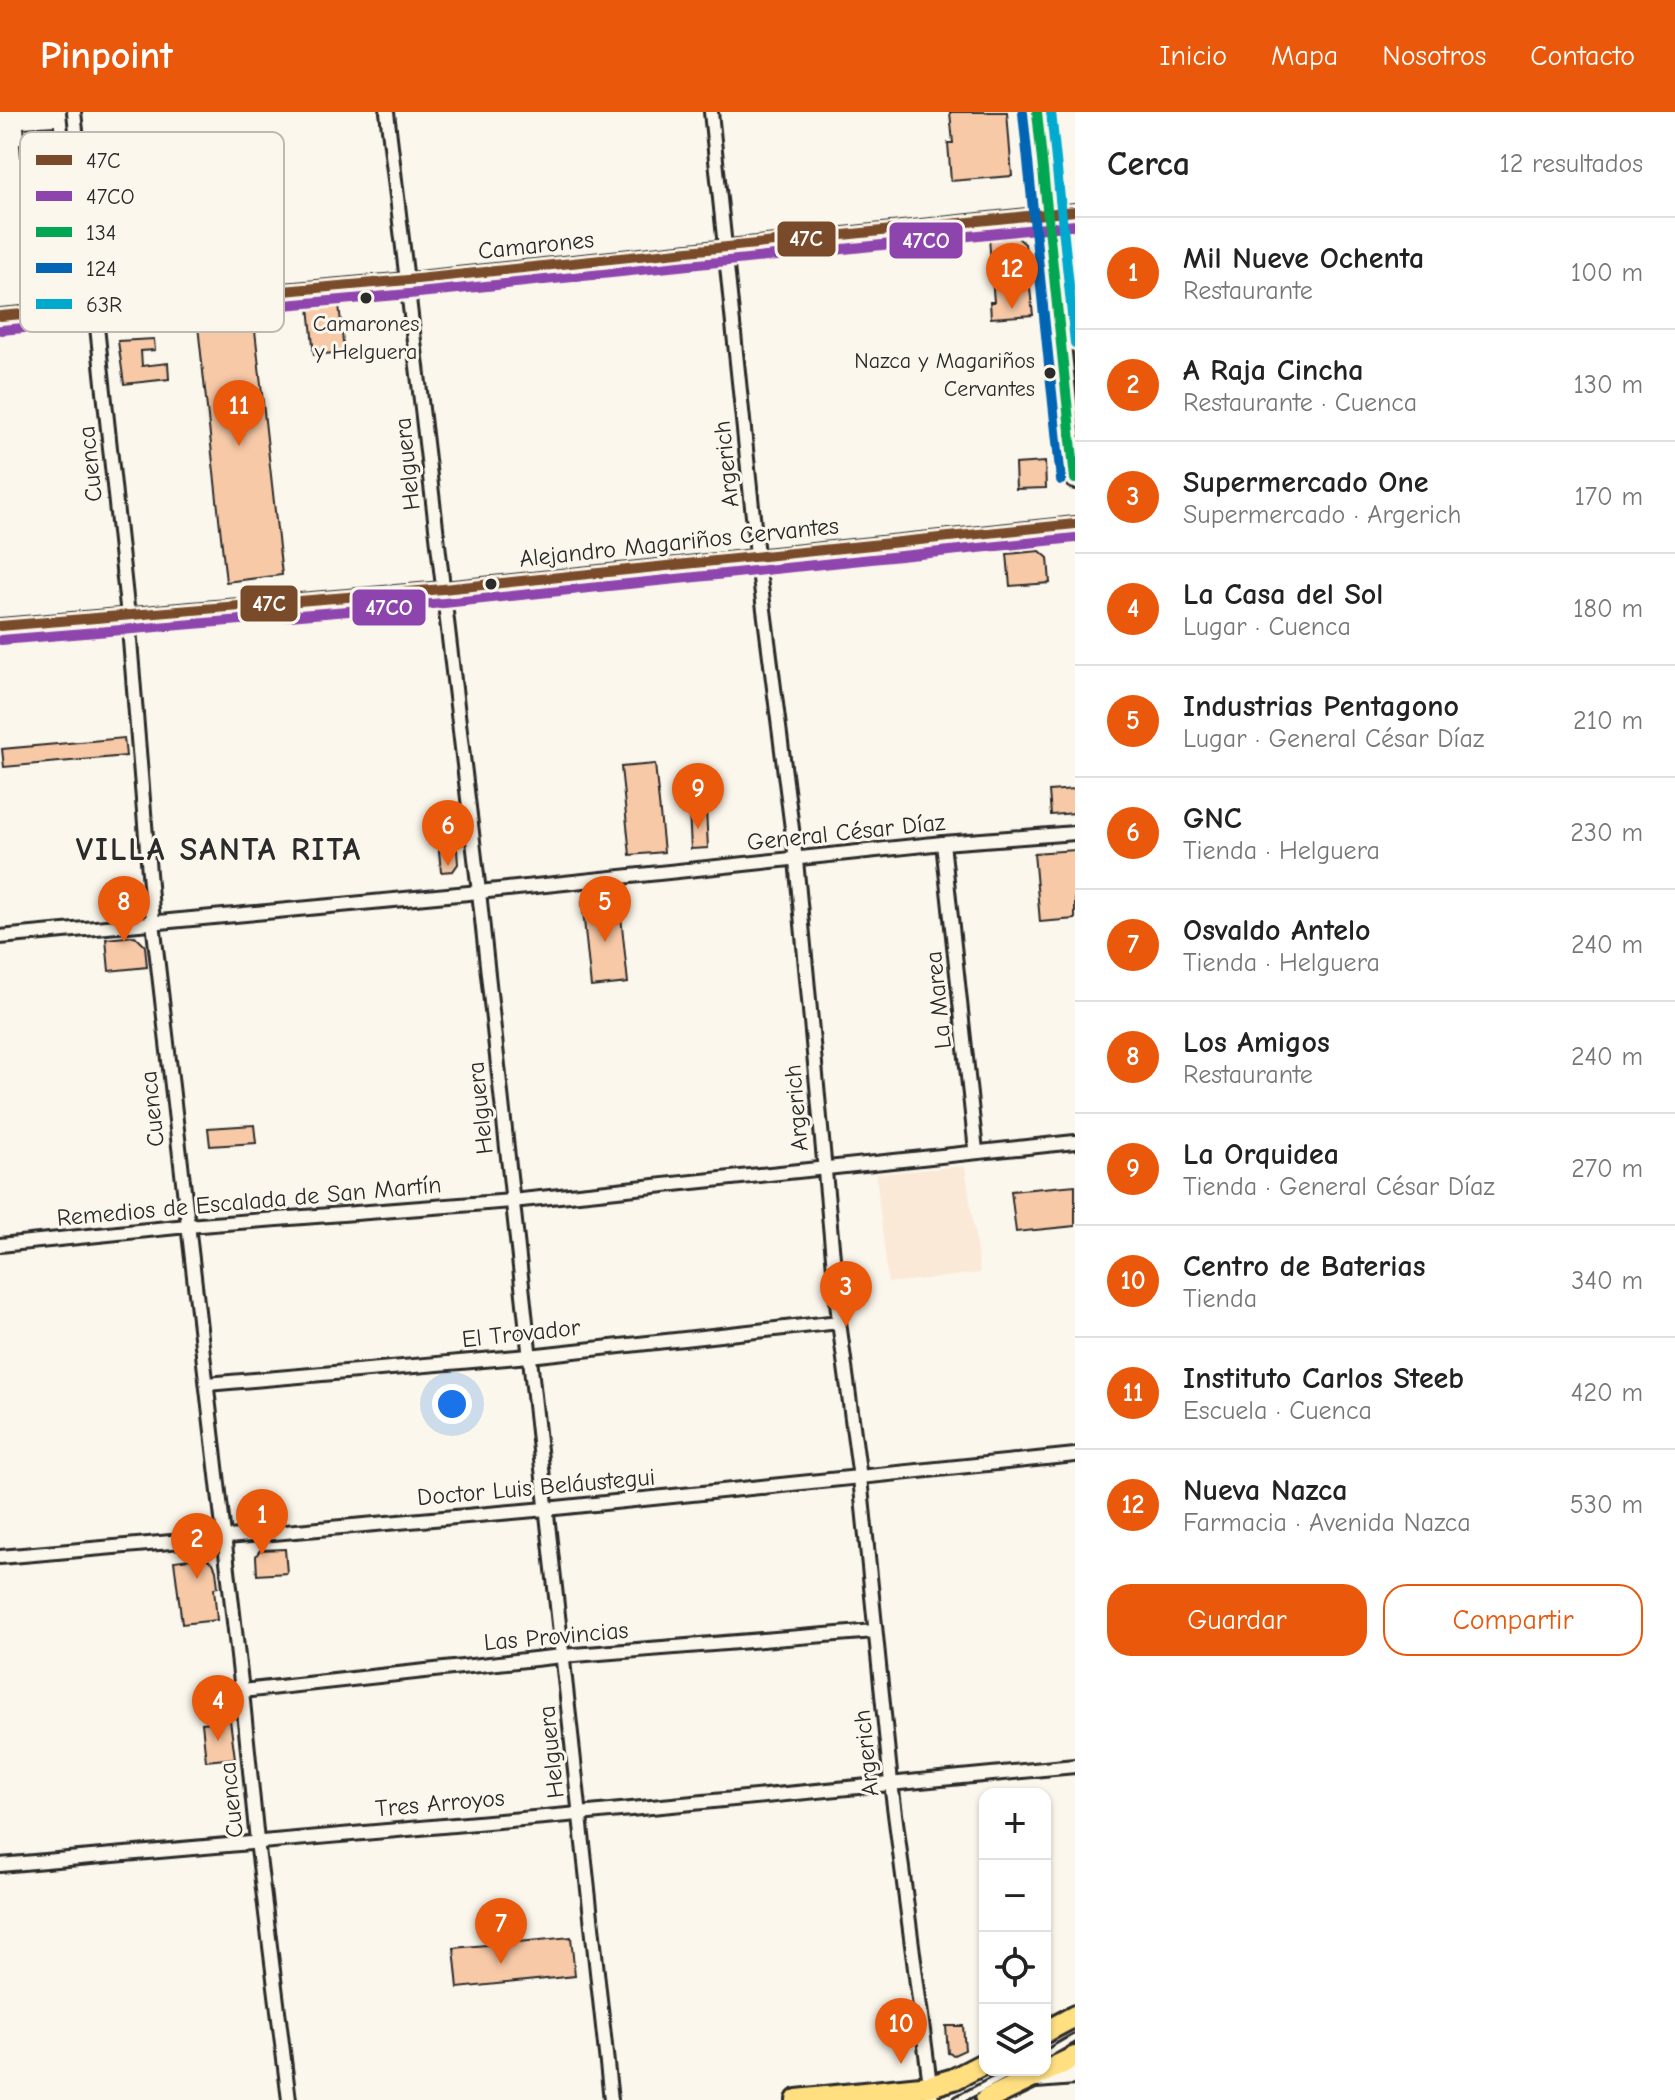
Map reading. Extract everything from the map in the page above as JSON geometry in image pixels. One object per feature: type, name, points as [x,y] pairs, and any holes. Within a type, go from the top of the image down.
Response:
[{"type":"main road","points":[[1037,112],[1075,479]]},
{"type":"main road","points":[[1051,2029],[1075,2016]]},
{"type":"main road","points":[[1051,2065],[1075,2057]]},
{"type":"main road","points":[[797,2100],[931,2093],[979,2066]]},
{"type":"main road","points":[[1051,2075],[1075,2075]]},
{"type":"main road","points":[[986,2100],[1021,2076]]},
{"type":"street","name":"Cuenca","points":[[74,112],[76,132]]},
{"type":"street","name":"Helguera","points":[[387,112],[479,892],[611,2100]]},
{"type":"street","name":"Argerich","points":[[711,112],[757,555],[796,860],[839,1322],[860,1478],[891,1783],[931,2093]]},
{"type":"street","name":"Camarones","points":[[284,290],[727,249],[1075,211]]},
{"type":"street","name":"Camarones","points":[[0,316],[20,314]]},
{"type":"street","name":"Cuenca","points":[[98,332],[128,616],[153,922],[289,2100]]},
{"type":"street","name":"Alejandro Magariños Cervantes","points":[[0,626],[443,589],[1075,524]]},
{"type":"street","name":"General César Díaz","points":[[0,937],[479,892],[943,843],[1075,833]]},
{"type":"street","name":"La Marea","points":[[943,843],[976,1151]]},
{"type":"street","name":"Remedios de Escalada de San Martín","points":[[0,1245],[187,1226],[512,1201],[1075,1142]]},
{"type":"street","name":"El Trovador","points":[[207,1384],[529,1356],[839,1322]]},
{"type":"street","name":"Doctor Luis Beláustegui","points":[[0,1557],[546,1509],[1075,1455]]},
{"type":"street","name":"Las Provincias","points":[[242,1691],[562,1656],[875,1631]]},
{"type":"street","name":"Tres Arroyos","points":[[0,1865],[1075,1766]]},
{"type":"lane","points":[[1051,2052],[1075,2038]]},
{"type":"lane","points":[[958,2100],[1019,2076]]},
{"type":"shaded area","points":[[965,1166],[980,1273],[888,1283],[876,1174]]},
{"type":"building","points":[[950,112],[1007,112],[1012,176],[951,181],[948,143],[953,143]]},
{"type":"building","points":[[54,126],[55,132],[25,132],[24,128]]},
{"type":"building","points":[[1017,237],[1025,244],[1033,315],[991,318],[990,302],[994,302],[989,238]]},
{"type":"building","points":[[339,304],[344,352],[314,355],[309,307]]},
{"type":"building","points":[[199,332],[255,332],[282,575],[226,582]]},
{"type":"building","points":[[154,339],[155,350],[141,351],[142,366],[168,363],[169,379],[124,384],[118,341]]},
{"type":"building","points":[[1045,462],[1046,488],[1016,489],[1015,464]]},
{"type":"building","points":[[1040,551],[1048,558],[1050,583],[1010,586],[1007,554]]},
{"type":"building","points":[[124,738],[126,756],[4,767],[2,749]]},
{"type":"building","points":[[655,764],[664,852],[630,855],[621,767]]},
{"type":"building","points":[[1075,789],[1075,813],[1051,815],[1049,791]]},
{"type":"building","points":[[706,809],[708,848],[691,849],[689,810]]},
{"type":"building","points":[[457,850],[458,864],[453,871],[441,872],[439,851]]},
{"type":"building","points":[[1075,850],[1075,919],[1040,922],[1034,853]]},
{"type":"building","points":[[619,897],[628,983],[591,987],[582,901]]},
{"type":"building","points":[[135,936],[145,946],[147,967],[109,971],[106,939]]},
{"type":"building","points":[[254,1125],[256,1143],[210,1146],[208,1128]]},
{"type":"building","points":[[1075,1185],[1075,1226],[1016,1232],[1011,1191]]},
{"type":"building","points":[[285,1549],[287,1573],[257,1575],[256,1556],[260,1550]]},
{"type":"building","points":[[204,1557],[213,1563],[216,1570],[217,1620],[182,1624],[174,1561]]},
{"type":"building","points":[[230,1720],[235,1758],[206,1761],[202,1723]]},
{"type":"building","points":[[571,1937],[575,1976],[458,1988],[454,1948]]},
{"type":"building","points":[[946,2026],[963,2026],[965,2050],[954,2055],[948,2053]]},
{"type":"transit line","name":"134","points":[[1037,112],[1075,479]]},
{"type":"transit line","name":"63R","points":[[1051,112],[1075,343]]},
{"type":"transit line","name":"124","points":[[1023,113],[1061,480]]},
{"type":"transit line","name":"47C","points":[[284,291],[1075,211]]},
{"type":"transit line","name":"47CO","points":[[284,305],[1075,225]]},
{"type":"transit line","name":"47C","points":[[0,316],[20,314]]},
{"type":"transit line","name":"47CO","points":[[1,330],[20,328]]},
{"type":"transit line","name":"47C","points":[[0,626],[443,589],[1075,524]]},
{"type":"transit line","name":"47CO","points":[[1,640],[444,603],[1075,538]]},
{"type":"place","name":"Camarones y Helguera","points":[[366,298]]},
{"type":"place","name":"Nueva Nazca","points":[[1012,309]]},
{"type":"place","name":"Nazca y Magariños Cervantes","points":[[1050,373]]},
{"type":"place","name":"Instituto Carlos Steeb","points":[[239,446]]},
{"type":"place","name":"La Orquidea","points":[[698,829]]},
{"type":"place","name":"GNC","points":[[448,866]]},
{"type":"place","name":"Los Amigos","points":[[124,942]]},
{"type":"place","name":"Industrias Pentagono","points":[[605,942]]},
{"type":"place","name":"Supermercado One","points":[[846,1327]]},
{"type":"place","name":"Mil Nueve Ochenta","points":[[262,1555]]},
{"type":"place","name":"A Raja Cincha","points":[[197,1579]]},
{"type":"place","name":"La Casa del Sol","points":[[218,1741]]},
{"type":"place","name":"Osvaldo Antelo","points":[[501,1964]]},
{"type":"place","name":"Centro de Baterias","points":[[901,2064]]},
{"type":"district","name":"VILLA SANTA RITA","points":[[219,849]]}]
